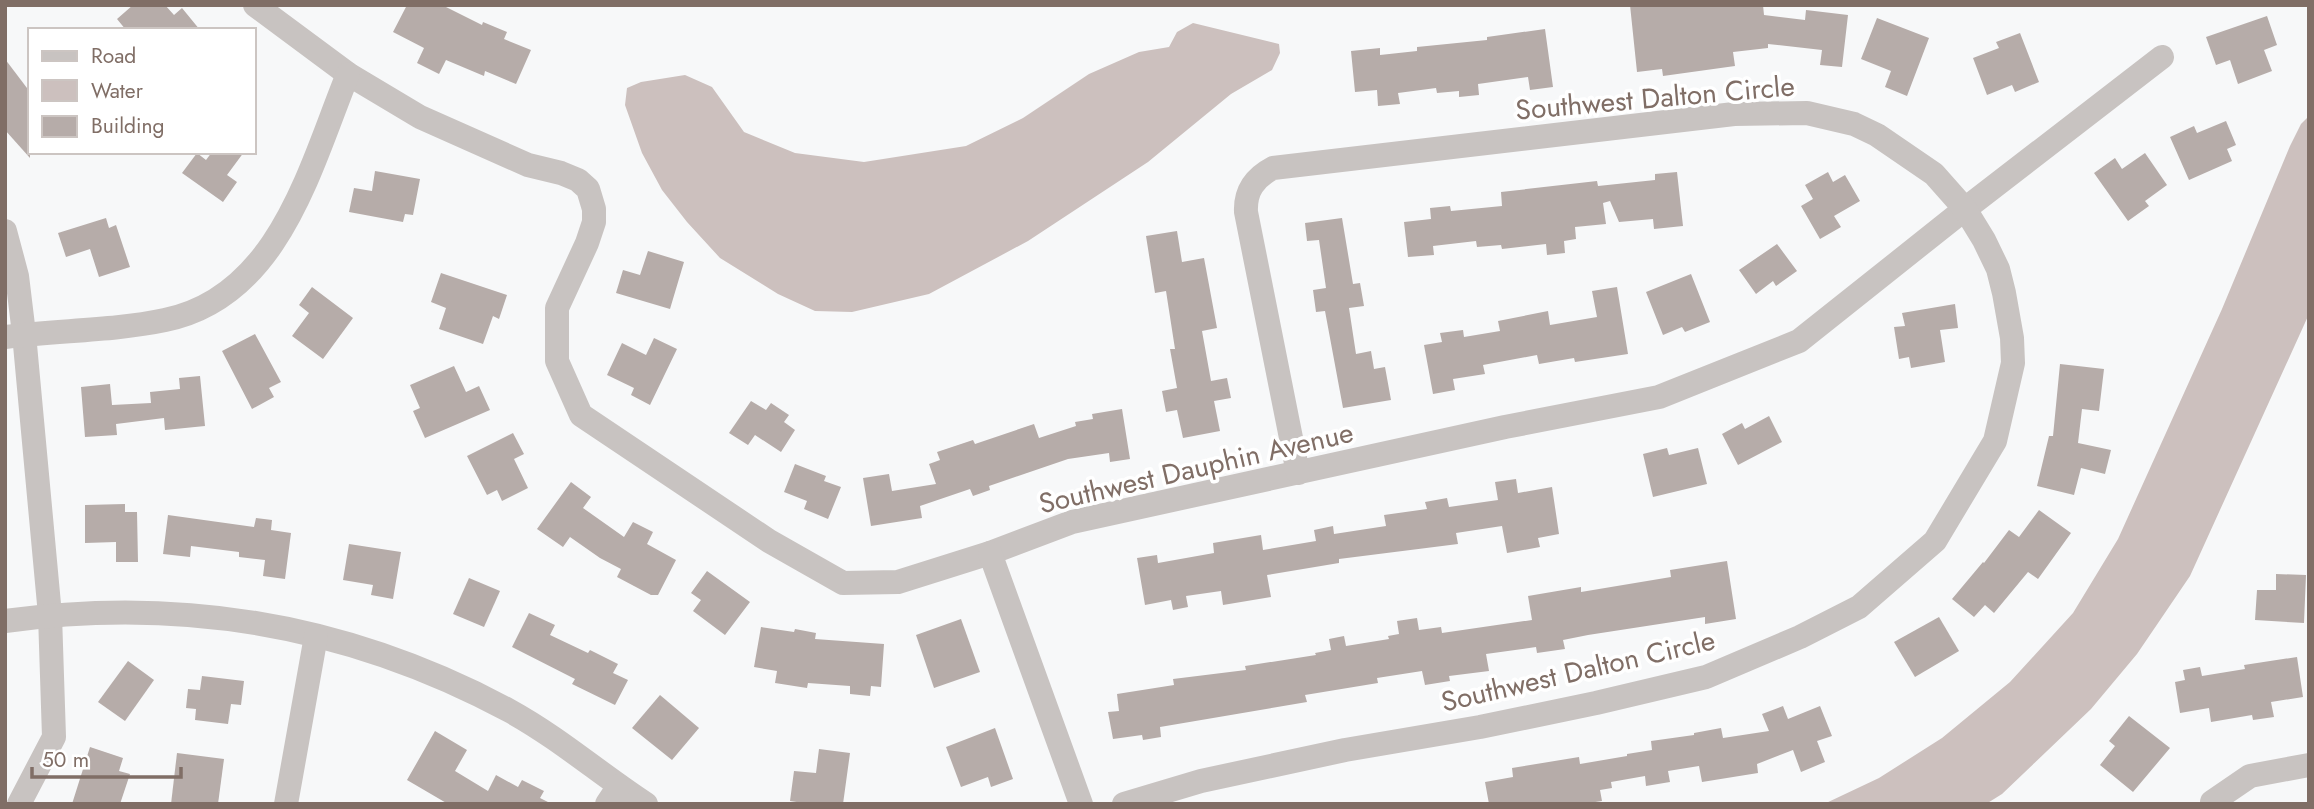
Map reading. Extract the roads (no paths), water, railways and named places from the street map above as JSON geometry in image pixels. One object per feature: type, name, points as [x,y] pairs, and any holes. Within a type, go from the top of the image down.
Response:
[{"type":"street","points":[[15,335],[168,320],[209,304],[225,294],[242,281],[277,239],[293,211],[348,74],[255,5]]},
{"type":"street","name":"Southwest Dauphin Avenue","points":[[348,74],[420,117],[467,140],[528,165],[561,173],[578,180],[588,189],[592,197],[594,222],[557,308],[557,361],[581,415],[769,541],[843,583],[898,582],[990,553],[1072,522],[1505,427],[1659,397],[1748,362],[1799,341],[2162,57]]},
{"type":"street","name":"Southwest Dalton Circle","points":[[1124,804],[1188,785],[1345,750],[1506,722],[1706,677],[1800,637],[1859,607],[1935,541],[1995,441],[2013,363],[2011,328],[1997,269],[1984,240],[1965,209],[1934,174],[1877,135],[1833,117],[1807,113],[1734,114],[1273,168],[1257,179],[1250,188],[1245,200],[1245,212],[1297,473]]},
{"type":"street","points":[[5,231],[17,276],[15,335],[50,614],[54,737],[19,804]]},
{"type":"street","points":[[990,553],[1081,804]]},
{"type":"street","points":[[5,621],[50,614],[168,612],[266,625],[353,644],[397,659],[511,712],[568,746],[613,795],[646,804]]},
{"type":"street","points":[[286,804],[316,636]]},
{"type":"street","points":[[2212,802],[2250,776],[2309,765]]},
{"type":"water","points":[[1193,23],[1279,44],[1280,53],[1272,70],[1231,94],[1148,162],[1028,241],[929,294],[852,312],[815,311],[778,294],[720,258],[662,190],[642,153],[625,105],[627,88],[641,82],[685,75],[712,87],[744,132],[795,153],[864,162],[966,146],[1023,118],[1089,74],[1139,52],[1169,47],[1177,32]]},
{"type":"water","points":[[2309,116],[2309,314],[2190,576],[2137,654],[2091,709],[2002,794],[1986,804],[1824,804],[1879,778],[1942,738],[2010,682],[2073,613],[2118,539],[2222,309],[2290,146],[2301,124]]}]
